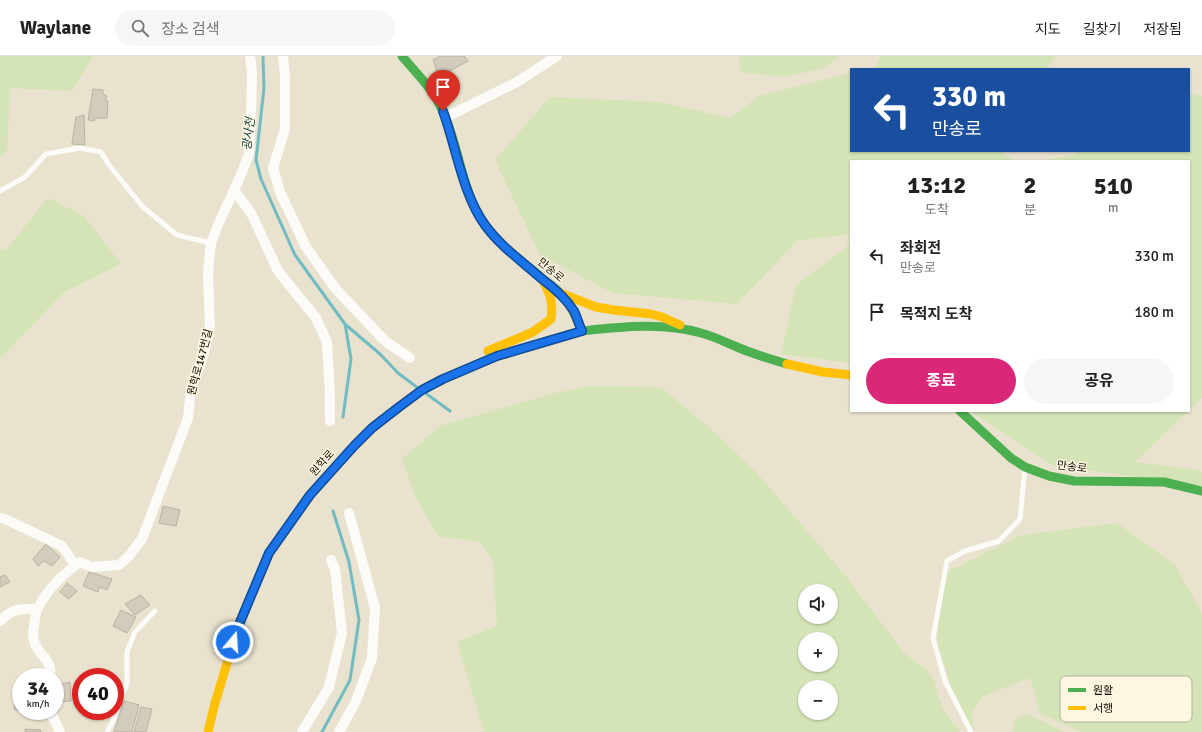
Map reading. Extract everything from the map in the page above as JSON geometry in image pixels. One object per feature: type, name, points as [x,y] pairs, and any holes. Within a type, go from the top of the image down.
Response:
[{"type":"street","name":"원학로147번길","points":[[76,566],[80,562],[92,567],[119,565],[128,557],[142,539],[188,418],[190,389],[202,360],[210,330],[208,273],[211,243],[249,154],[252,80],[250,56]]},
{"type":"street","points":[[283,56],[285,76],[285,129],[273,168],[280,192],[306,247],[334,288],[385,341],[410,358]]},
{"type":"street","name":"만송로","points":[[402,56],[429,86],[446,117],[466,186],[484,225],[509,250],[559,292],[574,312],[582,331]]},
{"type":"street","points":[[446,117],[517,82],[556,56]]},
{"type":"street","points":[[234,190],[251,213],[278,271],[316,318],[327,342],[330,421]]},
{"type":"street","points":[[462,370],[493,348],[533,332],[551,319],[554,307],[552,297],[541,278]]},
{"type":"street","points":[[559,292],[576,300],[600,308],[622,312],[651,314],[664,318],[770,359],[794,366],[827,373],[850,375]]},
{"type":"street","points":[[582,331],[626,326],[658,327],[695,331]]},
{"type":"street","name":"원학로","points":[[208,732],[214,703],[238,627],[269,553],[310,495],[354,446],[372,428],[399,407],[422,390],[443,379],[497,356],[582,331]]},
{"type":"street","name":"만송로","points":[[961,412],[1011,458],[1025,467],[1049,476],[1074,481],[1164,482],[1202,491]]},
{"type":"street","points":[[338,732],[356,701],[372,658],[375,608],[349,513]]},
{"type":"street","points":[[0,518],[62,546],[76,566],[66,572],[50,590],[37,609],[34,631],[35,644],[50,668]]},
{"type":"street","points":[[302,732],[329,687],[342,634],[335,569],[331,560]]},
{"type":"street","points":[[0,621],[7,614],[22,608],[37,609]]},
{"type":"street","points":[[54,720],[60,732]]},
{"type":"lane","points":[[0,191],[25,177],[46,154],[80,148],[101,152],[109,165],[142,206],[177,235],[211,243]]},
{"type":"lane","points":[[971,732],[944,681],[933,638],[947,561],[965,551],[999,541],[1020,519],[1025,467]]},
{"type":"lane","points":[[107,732],[112,723],[127,683],[127,652],[129,645],[135,632],[155,611]]},
{"type":"green space","points":[[0,56],[93,56],[72,91],[10,88],[7,152],[0,156]]},
{"type":"green space","points":[[739,56],[840,56],[822,69],[784,77],[740,72]]},
{"type":"green space","points":[[881,56],[1056,56],[1047,68],[872,68],[876,67]]},
{"type":"green space","points":[[850,73],[850,152],[1000,152],[1014,160],[850,160],[850,234],[797,241],[737,304],[613,293],[540,255],[495,160],[550,97],[660,102],[730,118],[759,96]]},
{"type":"green space","points":[[1190,93],[1202,96],[1202,398],[1190,409],[1190,160],[1047,160],[1076,154],[1079,152],[1190,152]]},
{"type":"green space","points":[[48,198],[84,216],[121,264],[63,293],[0,359],[0,249],[6,250]]},
{"type":"green space","points":[[850,245],[850,363],[781,354],[796,285]]},
{"type":"green space","points":[[590,386],[661,387],[714,432],[756,472],[844,574],[905,654],[926,669],[935,682],[938,696],[944,710],[960,732],[484,732],[457,642],[497,626],[493,561],[480,542],[438,536],[416,498],[402,459],[440,426],[555,393]]},
{"type":"green space","points":[[972,412],[1187,412],[1135,462],[1199,470],[1202,473],[1202,486],[1052,465]]},
{"type":"green space","points":[[1117,523],[1175,565],[1202,613],[1202,732],[1085,732],[1073,728],[1040,713],[1030,678],[983,696],[972,712],[974,730],[962,718],[953,702],[946,667],[937,654],[941,575],[1022,535]]},
{"type":"green space","points":[[1027,714],[1065,732],[1013,732],[1014,720]]},
{"type":"building","points":[[440,56],[464,56],[468,61],[439,77],[433,60]]},
{"type":"building","points":[[93,89],[103,90],[103,94],[107,96],[105,101],[108,101],[107,118],[95,118],[94,121],[88,120]]},
{"type":"building","points":[[84,115],[85,145],[72,144],[76,117]]},
{"type":"building","points":[[163,506],[180,510],[176,526],[159,523]]},
{"type":"building","points":[[46,544],[60,557],[52,566],[44,561],[38,566],[33,559]]},
{"type":"building","points":[[89,572],[112,579],[107,590],[99,587],[98,592],[83,586]]},
{"type":"building","points":[[5,575],[10,582],[0,587],[0,577]]},
{"type":"building","points":[[67,583],[77,591],[69,599],[60,592]]},
{"type":"building","points":[[141,595],[150,605],[135,615],[125,604]]},
{"type":"building","points":[[121,610],[136,617],[127,633],[113,626]]},
{"type":"building","points":[[70,682],[71,701],[64,702],[64,683]]},
{"type":"building","points":[[124,701],[139,705],[132,732],[114,732],[118,720],[124,720]]},
{"type":"building","points":[[141,707],[152,709],[146,732],[134,732]]},
{"type":"building","points":[[25,729],[41,730],[40,732],[25,732]]},
{"type":"waterway","name":"광사천","points":[[263,56],[264,88],[256,160],[261,179],[295,255],[345,324],[351,359],[343,417]]},
{"type":"waterway","points":[[346,325],[380,354],[398,373],[418,388]]},
{"type":"waterway","points":[[424,392],[450,411]]},
{"type":"waterway","points":[[322,732],[350,680],[359,620],[349,562],[333,511]]},
{"type":"traffic: fast","points":[[402,56],[425,82],[439,104],[449,126],[471,198],[485,225],[505,247],[563,296],[572,310],[582,331],[642,326],[672,327],[701,333],[749,352],[787,364]]},
{"type":"traffic: fast","points":[[279,539],[310,495],[354,446],[372,428],[422,390],[443,379],[497,356],[582,331]]},
{"type":"traffic: fast","points":[[961,412],[1011,458],[1025,467],[1049,476],[1074,481],[1164,482],[1202,491]]},
{"type":"traffic: slow","points":[[488,351],[533,332],[551,319],[551,300],[544,283]]},
{"type":"traffic: slow","points":[[560,293],[596,307],[651,314],[680,325]]},
{"type":"traffic: slow","points":[[787,364],[823,372],[850,375]]},
{"type":"traffic: slow","points":[[208,732],[215,703],[238,627],[269,553],[279,539]]},
{"type":"route","points":[[233,642],[269,553],[310,495],[372,428],[422,390],[443,379],[497,356],[582,331],[574,312],[559,292],[515,256],[484,225],[466,186],[450,129],[443,111]]}]
